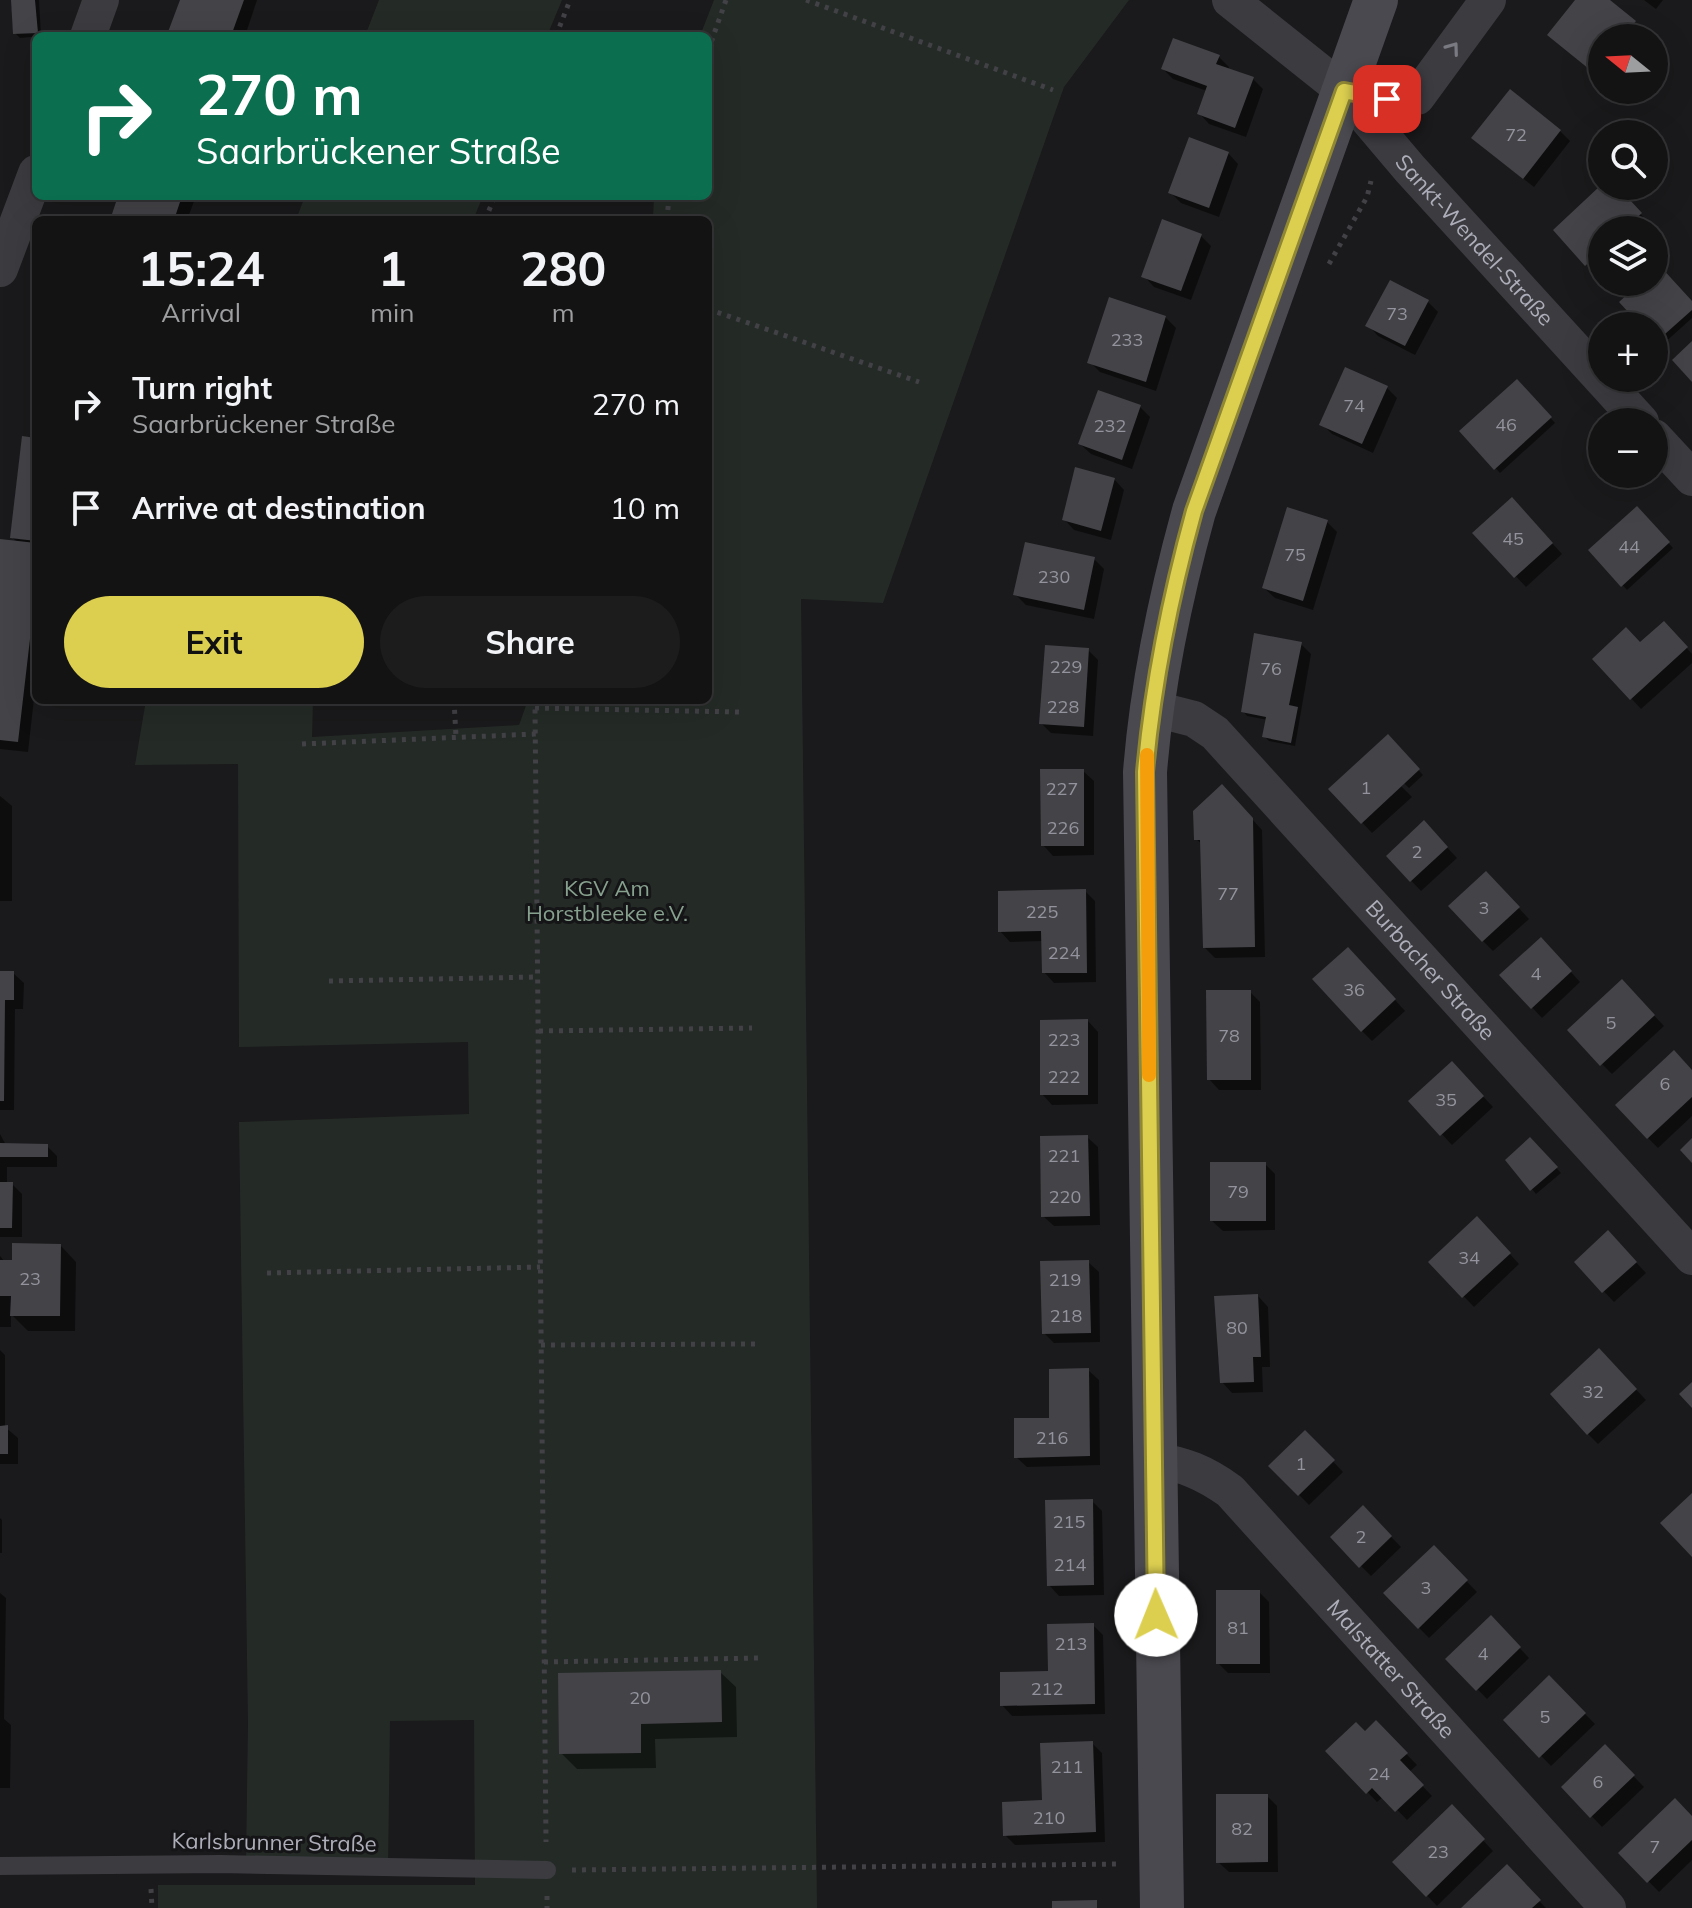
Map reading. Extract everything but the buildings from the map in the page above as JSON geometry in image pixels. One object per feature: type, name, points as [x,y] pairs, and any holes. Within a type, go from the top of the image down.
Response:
[{"type":"street","points":[[89,32],[101,0]]},
{"type":"street","name":"Sankt-Wendel-Straße","points":[[1230,0],[1344,91],[1381,136],[1628,408]]},
{"type":"street","points":[[1162,1908],[1145,772],[1151,708],[1174,582],[1194,511],[1376,0]]},
{"type":"street","points":[[1344,91],[1396,100],[1417,97],[1488,0]]},
{"type":"street","points":[[1,263],[32,183]]},
{"type":"street","points":[[1668,452],[1692,478]]},
{"type":"street","name":"Burbacher Straße","points":[[1151,708],[1194,719],[1215,733],[1692,1257]]},
{"type":"street","name":"Malstatter Straße","points":[[1153,1460],[1204,1472],[1230,1491],[1608,1908]]},
{"type":"lane","name":"Karlsbrunner Straße","points":[[0,1866],[220,1864],[547,1870]]},
{"type":"path","points":[[558,32],[570,0]]},
{"type":"path","points":[[712,40],[726,0]]},
{"type":"path","points":[[806,0],[1053,90]]},
{"type":"path","points":[[1322,275],[1367,197],[1381,136]]},
{"type":"path","points":[[712,310],[919,382]]},
{"type":"path","points":[[454,704],[456,737]]},
{"type":"path","points":[[536,704],[547,1908]]},
{"type":"path","points":[[535,708],[741,712]]},
{"type":"path","points":[[302,744],[536,734]]},
{"type":"path","points":[[329,981],[538,977]]},
{"type":"path","points":[[539,1031],[752,1028]]},
{"type":"path","points":[[267,1273],[540,1267]]},
{"type":"path","points":[[541,1345],[757,1344]]},
{"type":"path","points":[[544,1662],[760,1658]]},
{"type":"path","points":[[547,1870],[1135,1863]]},
{"type":"green space","points":[[379,0],[562,0],[549,32],[367,32]]},
{"type":"green space","name":"KGV Am Horstbleeke e.V.","points":[[714,0],[1129,0],[1064,87],[883,603],[801,599],[817,1908],[158,1908],[158,1885],[475,1885],[474,1720],[390,1721],[388,1867],[246,1864],[248,1723],[239,1122],[469,1114],[468,1042],[239,1047],[238,764],[135,765],[145,704],[313,704],[312,737],[519,725],[527,704],[712,704],[712,216],[653,216],[654,200],[712,200],[712,32],[702,32]]},
{"type":"green space","points":[[304,200],[481,200],[475,216],[298,216]]},
{"type":"slow traffic","points":[[1147,755],[1149,1075]]},
{"type":"route","points":[[1156,1615],[1145,772],[1151,708],[1174,582],[1194,511],[1344,91],[1387,99]]}]
